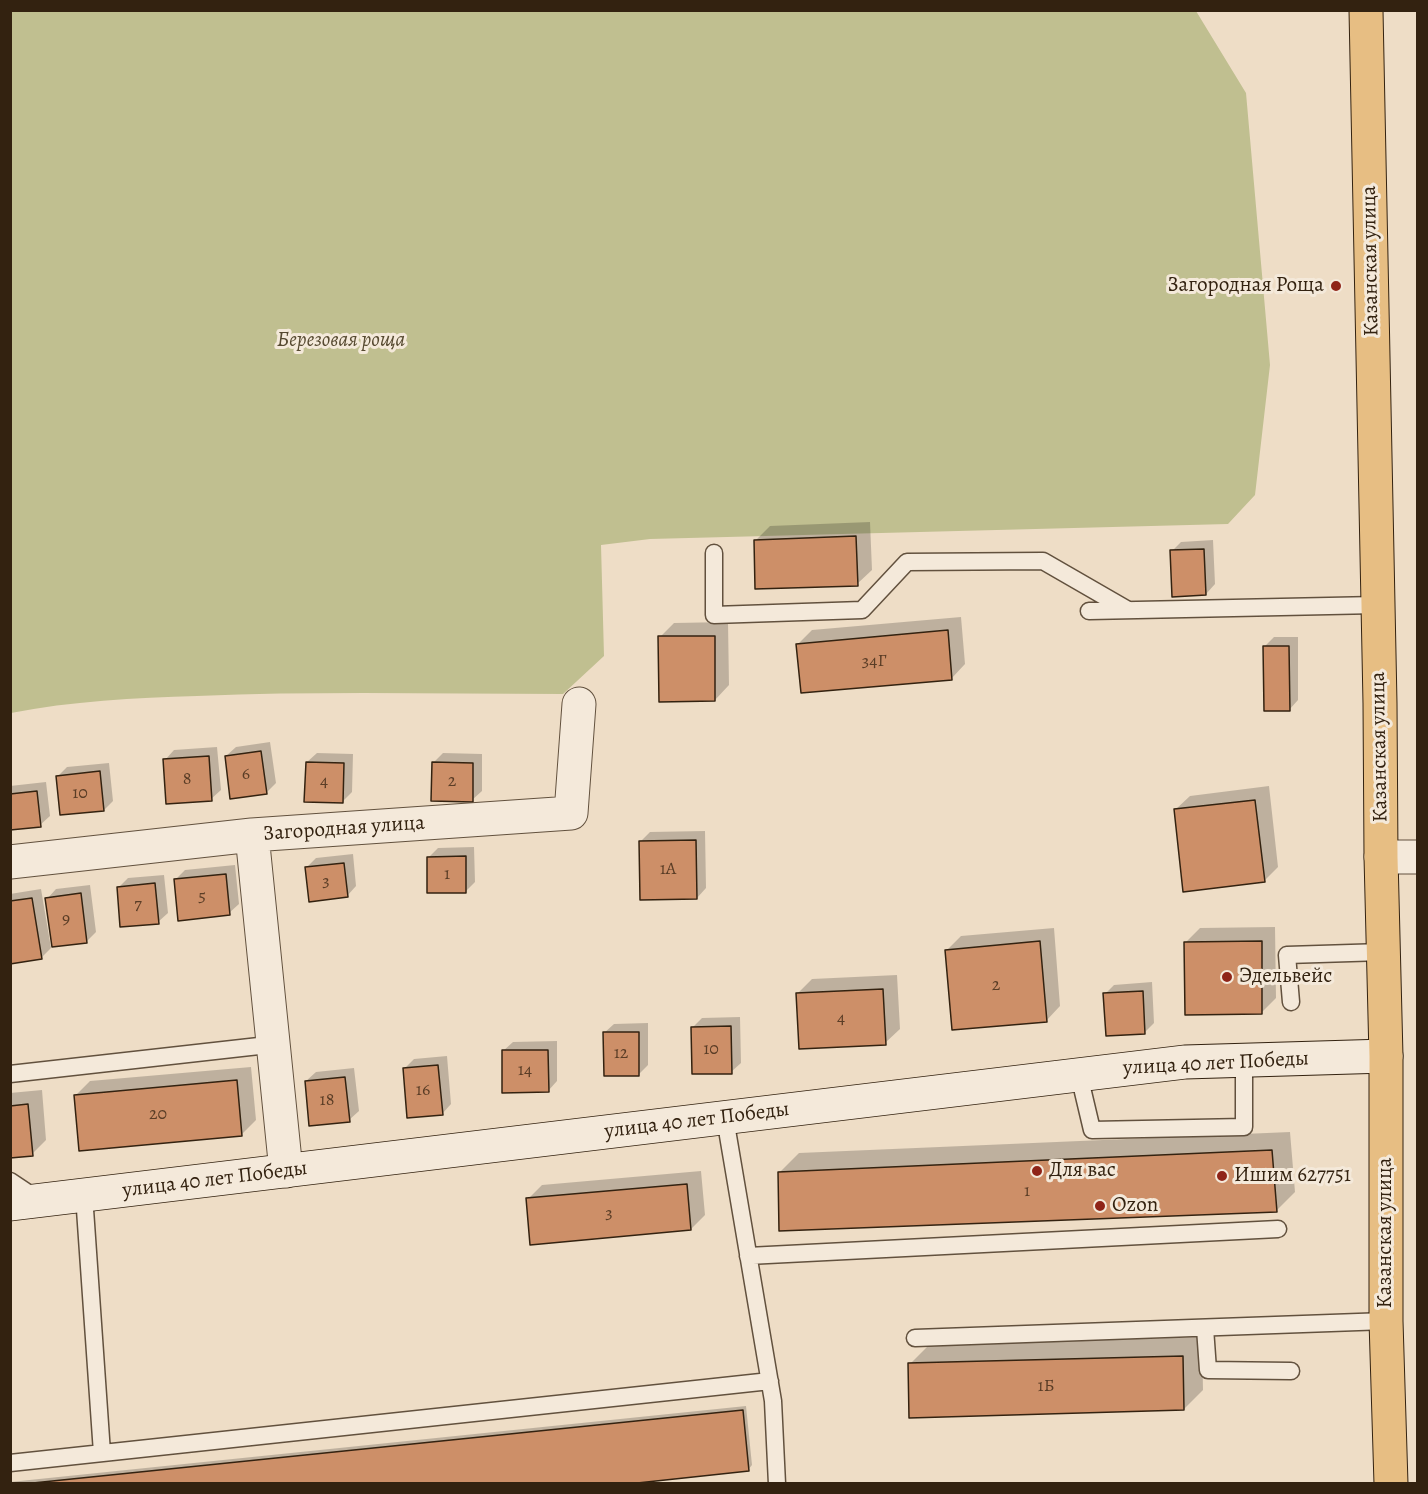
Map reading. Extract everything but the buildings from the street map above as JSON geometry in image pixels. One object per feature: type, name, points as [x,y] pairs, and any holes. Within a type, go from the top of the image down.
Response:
[{"type":"main road","name":"Казанская улица","points":[[1366,10],[1386,1056],[1386,1321],[1391,1484]]},
{"type":"street","name":"Загородная улица","points":[[10,862],[252,835],[571,813],[579,704]]},
{"type":"street","points":[[252,835],[286,1171]]},
{"type":"street","points":[[1381,857],[1418,857]]},
{"type":"street","name":"улица 40 лет Победы","points":[[25,1202],[1185,1062],[1386,1056]]},
{"type":"lane","points":[[714,553],[714,615],[862,610],[906,562],[1043,561],[1128,610]]},
{"type":"lane","points":[[1089,611],[1377,605]]},
{"type":"lane","points":[[1291,1002],[1287,955],[1383,952]]},
{"type":"lane","points":[[10,1074],[259,1046]]},
{"type":"lane","points":[[1079,1075],[1092,1130],[1244,1127],[1244,1060]]},
{"type":"lane","points":[[724,1118],[773,1401],[777,1484]]},
{"type":"lane","points":[[10,1181],[25,1202]]},
{"type":"lane","points":[[84,1195],[102,1453]]},
{"type":"lane","points":[[748,1256],[1278,1229]]},
{"type":"lane","points":[[915,1338],[1386,1321]]},
{"type":"lane","points":[[1205,1328],[1208,1370],[1291,1371]]},
{"type":"lane","points":[[10,1463],[770,1381]]},
{"type":"green space","name":"Березовая роща","points":[[11,10],[1196,11],[1246,93],[1270,365],[1255,495],[1228,524],[650,539],[601,545],[604,656],[563,694],[243,694],[127,699],[11,713]]},
{"type":"place","name":"Загородная Роща","points":[[1336,286]]},
{"type":"place","name":"Эдельвейс","points":[[1227,977]]},
{"type":"place","name":"Для вас","points":[[1037,1171]]},
{"type":"place","name":"Ишим 627751","points":[[1222,1176]]},
{"type":"place","name":"Ozon","points":[[1100,1206]]}]
